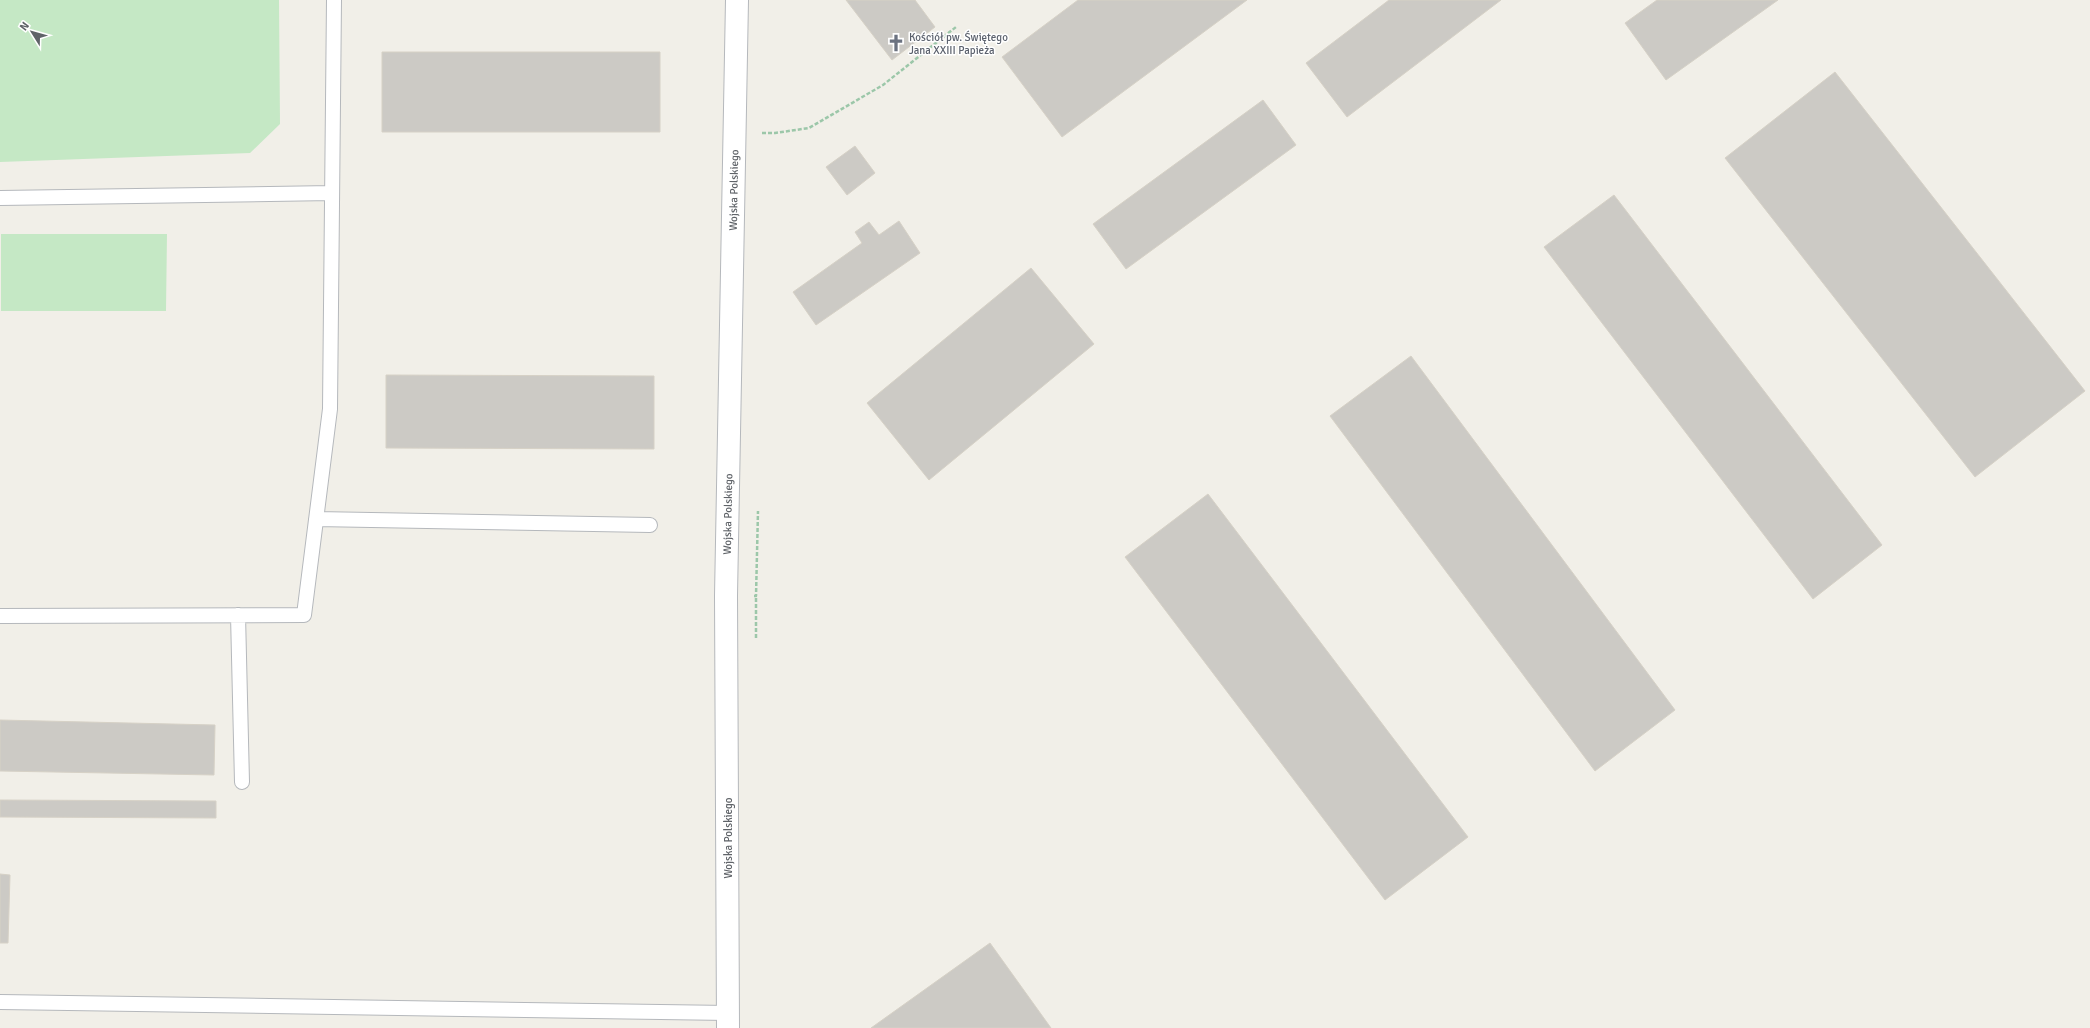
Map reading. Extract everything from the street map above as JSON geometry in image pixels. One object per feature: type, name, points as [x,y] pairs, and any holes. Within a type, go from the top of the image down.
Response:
[{"type":"street","name":"Wojska Polskiego","points":[[728,1020],[726,596],[737,0]]},
{"type":"lane","points":[[0,616],[304,615],[330,409],[334,0]]},
{"type":"lane","points":[[0,198],[332,193]]},
{"type":"lane","points":[[316,519],[650,525]]},
{"type":"lane","points":[[238,615],[242,782]]},
{"type":"lane","points":[[0,1002],[728,1020]]},
{"type":"path","points":[[762,132],[775,133],[809,128],[883,85],[956,27]]},
{"type":"green space","points":[[0,0],[279,0],[280,124],[250,153],[0,162]]},
{"type":"green space","points":[[1,234],[167,234],[166,311],[1,311]]},
{"type":"building","name":"Kościół pw. Świętego Jana XXIII Papieża","points":[[846,0],[915,0],[935,27],[892,60]]},
{"type":"building","points":[[1078,0],[1247,0],[1062,137],[1002,57]]},
{"type":"building","points":[[1389,0],[1501,0],[1347,117],[1306,63]]},
{"type":"building","points":[[1657,0],[1778,0],[1666,80],[1625,23]]},
{"type":"building","points":[[382,52],[660,52],[660,132],[382,132]]},
{"type":"building","points":[[1835,72],[2085,391],[1975,477],[1725,158]]},
{"type":"building","points":[[1263,100],[1296,145],[1126,269],[1093,224]]},
{"type":"building","points":[[855,146],[875,173],[847,195],[826,167]]},
{"type":"building","points":[[1614,195],[1882,545],[1813,599],[1544,247]]},
{"type":"building","points":[[899,221],[920,253],[816,325],[793,292],[862,243],[855,232],[869,222],[879,235]]},
{"type":"building","points":[[1031,268],[1094,344],[929,480],[867,403]]},
{"type":"building","points":[[1411,356],[1675,710],[1595,771],[1330,416]]},
{"type":"building","points":[[386,375],[654,376],[654,449],[386,448]]},
{"type":"building","points":[[1208,494],[1468,837],[1385,900],[1125,557]]},
{"type":"building","points":[[0,720],[215,725],[214,775],[0,771]]},
{"type":"building","points":[[0,800],[216,801],[216,818],[0,817]]},
{"type":"building","points":[[0,874],[10,875],[8,943],[0,943]]},
{"type":"building","points":[[990,943],[1051,1028],[871,1028]]},
{"type":"place","name":"Kościół pw. Świętego Jana XXIII Papieża","points":[[896,43]]}]
